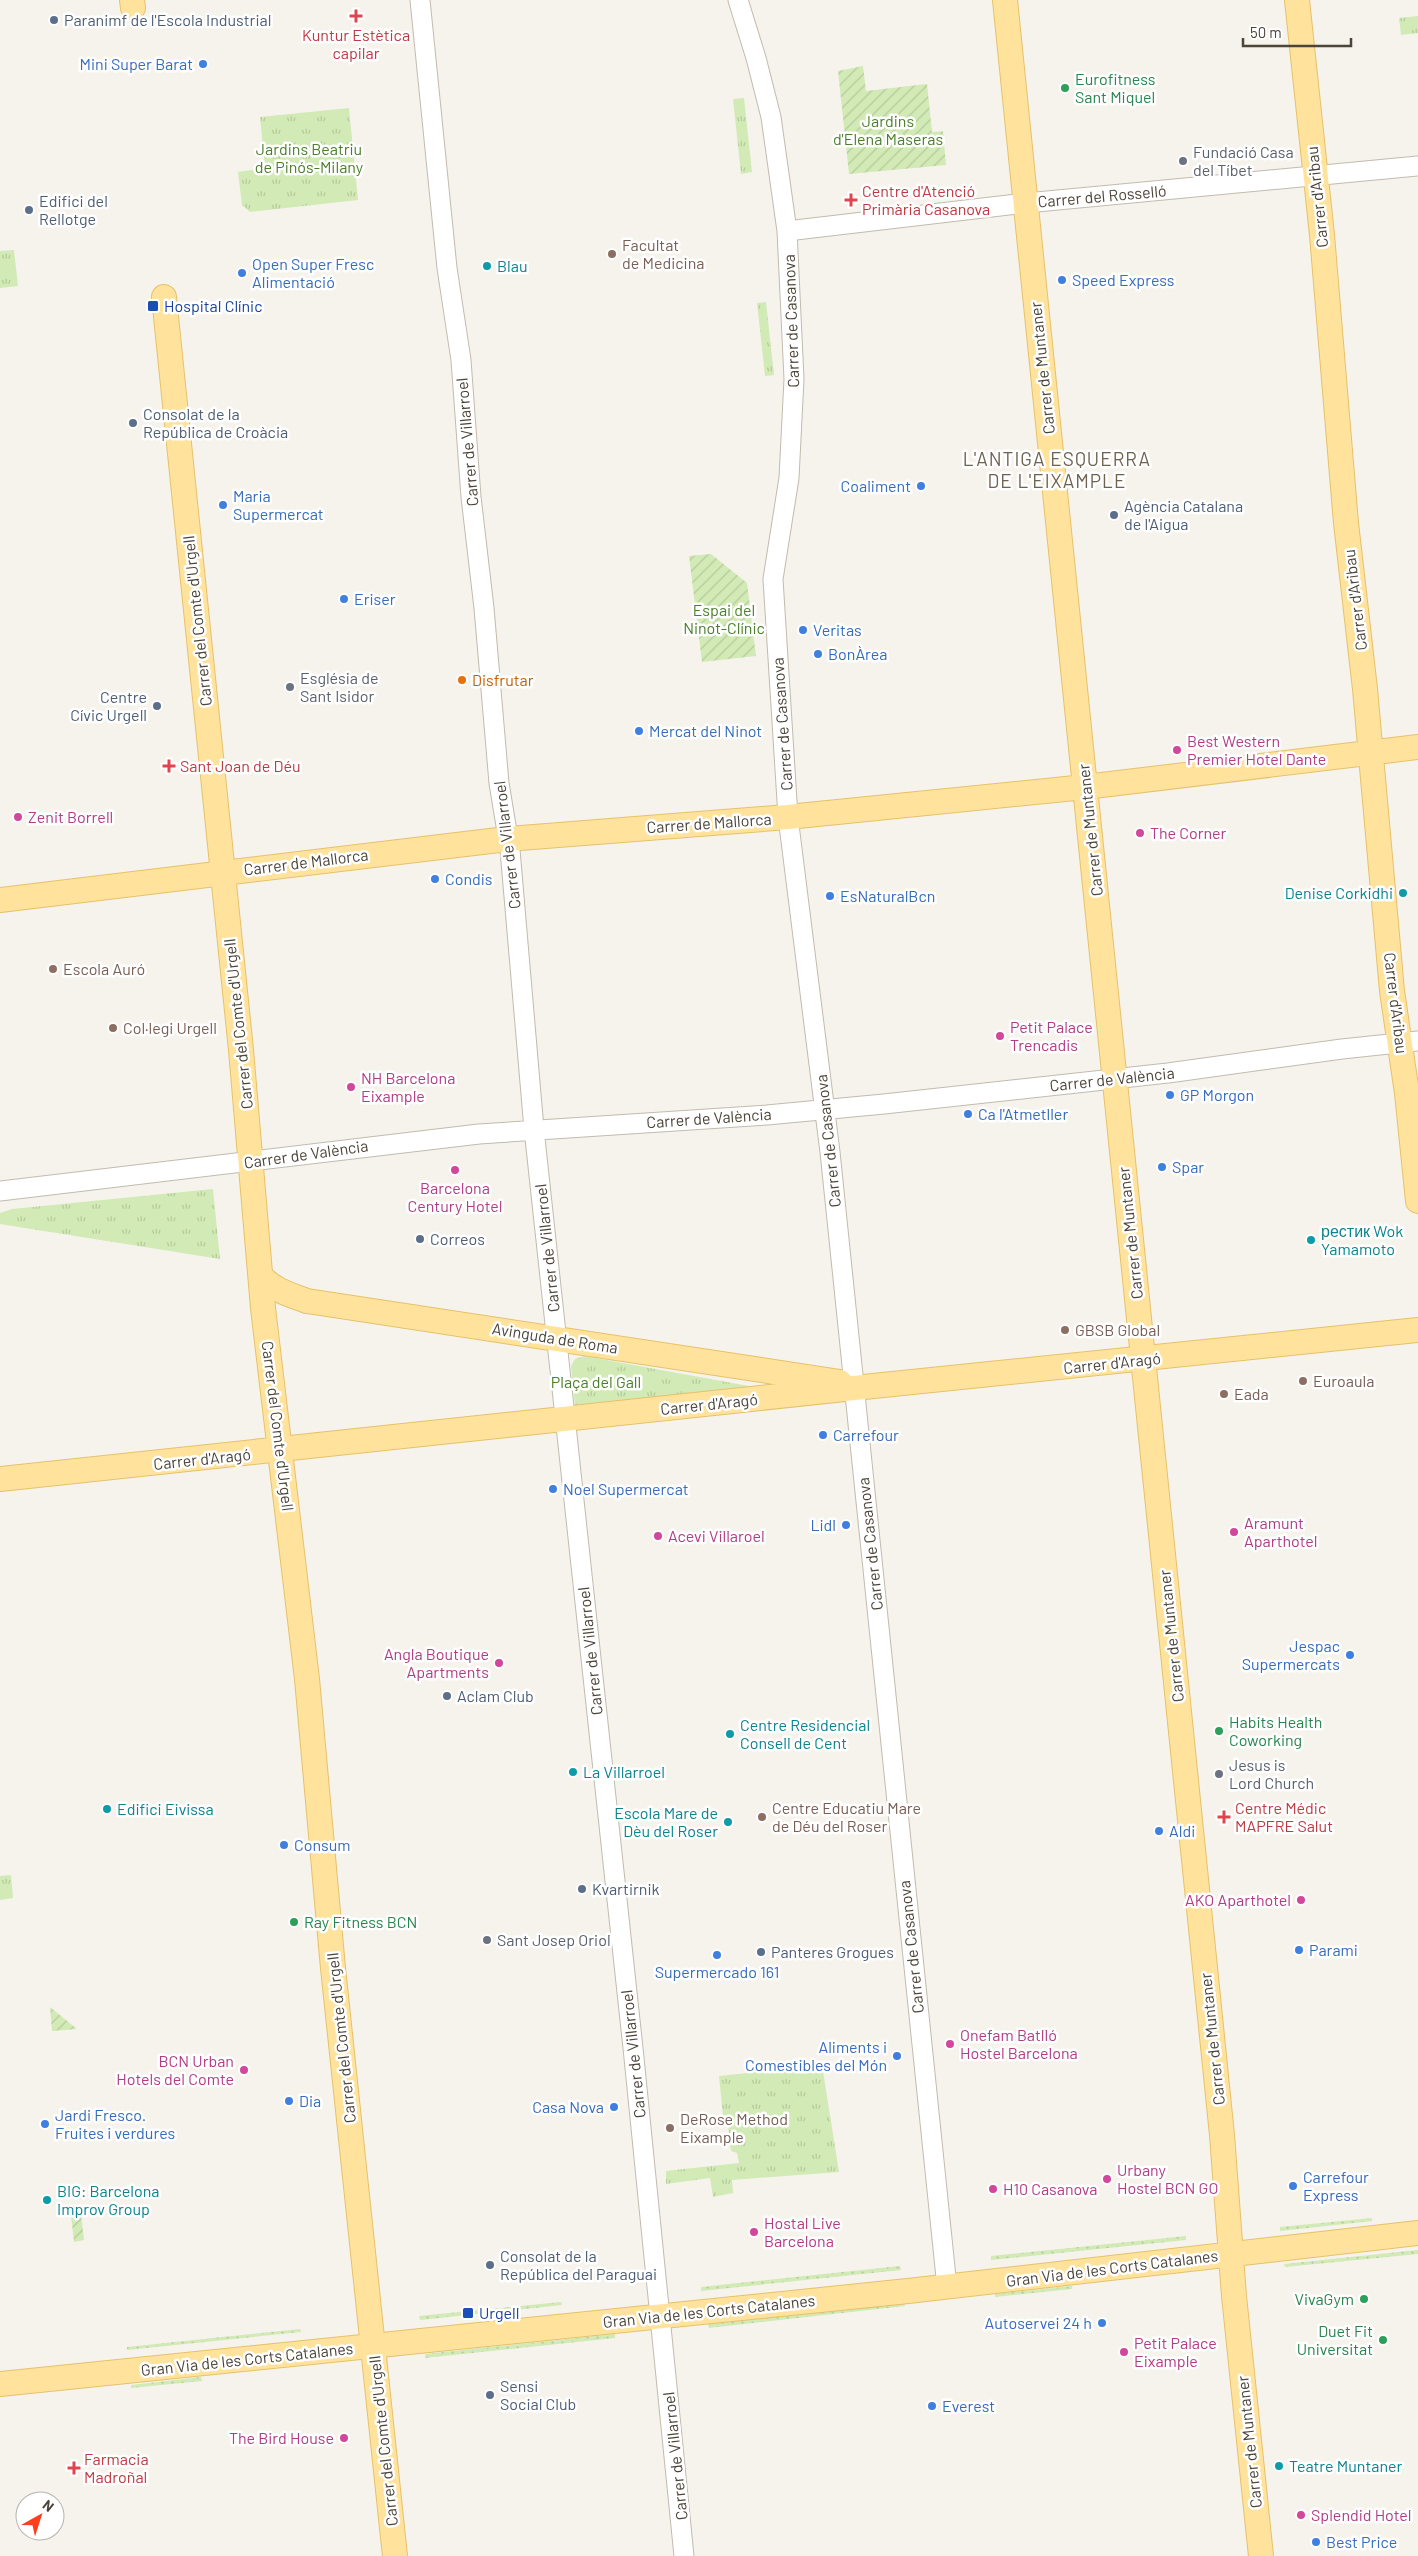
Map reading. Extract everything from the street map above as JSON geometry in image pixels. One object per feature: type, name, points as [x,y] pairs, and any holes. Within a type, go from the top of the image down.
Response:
[{"type":"main road","name":"Carrer de Muntaner","points":[[1005,0],[1228,2196],[1261,2556]]},
{"type":"main road","name":"Carrer d'Aribau","points":[[1297,0],[1315,175],[1346,523],[1371,752],[1392,991],[1409,1042],[1418,1200]]},
{"type":"main road","name":"Carrer del Comte d'Urgell","points":[[164,297],[252,1162],[264,1308],[308,1679],[333,1968],[395,2556]]},
{"type":"main road","name":"Carrer de Mallorca","points":[[0,900],[507,839],[788,817],[1085,788],[1418,747]]},
{"type":"main road","name":"Avinguda de Roma","points":[[262,1277],[266,1282],[286,1294],[307,1301],[823,1378],[854,1388]]},
{"type":"main road","name":"Carrer d'Aragó","points":[[0,1479],[1418,1330]]},
{"type":"main road","name":"Gran Via de les Corts Catalanes","points":[[0,2384],[947,2286],[1418,2233]]},
{"type":"street","name":"Carrer de Villarroel","points":[[420,0],[447,268],[461,360],[471,497],[507,839],[510,850],[534,1129],[661,2316],[684,2556]]},
{"type":"street","name":"Carrer de Casanova","points":[[738,0],[756,58],[771,117],[787,231],[794,379],[789,478],[773,579],[788,817],[825,1110],[947,2286]]},
{"type":"street","name":"Carrer del Rosselló","points":[[787,231],[1026,203],[1418,166]]},
{"type":"street","name":"Carrer de València","points":[[0,1191],[252,1162],[388,1143],[534,1129],[825,1110],[1115,1078],[1409,1042]]},
{"type":"green space","points":[[1418,16],[1418,33],[1401,35],[1399,18]]},
{"type":"green space","name":"Jardins d'Elena Maseras","points":[[863,66],[866,91],[927,84],[932,132],[943,131],[946,165],[849,174],[838,71]]},
{"type":"green space","points":[[744,98],[752,172],[741,174],[733,99]]},
{"type":"green space","name":"Jardins Beatriu de Pinós-Milany","points":[[349,108],[358,200],[250,212],[242,205],[238,172],[265,168],[260,117]]},
{"type":"green space","points":[[14,250],[18,286],[0,288],[0,251]]},
{"type":"green space","points":[[766,302],[774,375],[765,376],[757,303]]},
{"type":"green space","name":"Espai del Ninot-Clínic","points":[[711,554],[747,583],[756,656],[702,662],[689,556]]},
{"type":"green space","points":[[213,1189],[220,1259],[0,1224],[0,1213],[12,1209]]},
{"type":"green space","name":"Plaça del Gall","points":[[584,1356],[751,1387],[577,1407],[575,1405],[571,1366],[575,1359]]},
{"type":"green space","points":[[11,1875],[13,1898],[0,1900],[0,1876]]},
{"type":"green space","points":[[50,2007],[77,2029],[52,2031]]},
{"type":"green space","points":[[822,2065],[839,2172],[732,2180],[733,2193],[713,2197],[710,2178],[666,2184],[666,2171],[739,2163],[737,2153],[731,2151],[728,2125],[724,2126],[719,2076]]},
{"type":"green space","points":[[81,2214],[84,2240],[74,2242],[71,2215]]},
{"type":"green space","points":[[1372,2218],[1372,2221],[1280,2231],[1280,2227]]},
{"type":"green space","points":[[1186,2236],[1186,2240],[991,2260],[991,2256]]},
{"type":"green space","points":[[1418,2250],[1418,2254],[1285,2267],[1284,2264]]},
{"type":"green space","points":[[900,2266],[901,2270],[701,2291],[701,2287]]},
{"type":"green space","points":[[1072,2286],[1072,2289],[995,2297],[995,2294]]},
{"type":"green space","points":[[561,2302],[562,2305],[420,2320],[419,2316]]},
{"type":"green space","points":[[904,2303],[905,2306],[709,2328],[708,2324]]},
{"type":"green space","points":[[300,2329],[301,2332],[127,2350],[127,2347]]},
{"type":"green space","points":[[615,2334],[615,2338],[425,2358],[425,2354]]},
{"type":"green space","points":[[201,2377],[202,2381],[131,2388],[131,2385]]},
{"type":"place","name":"Kuntur Estètica capilar","points":[[356,16]]},
{"type":"place","name":"Paranimf de l'Escola Industrial","points":[[54,20]]},
{"type":"place","name":"Mini Super Barat","points":[[203,64]]},
{"type":"place","name":"Eurofitness Sant Miquel","points":[[1065,88]]},
{"type":"place","name":"Fundació Casa del Tíbet","points":[[1183,161]]},
{"type":"place","name":"Centre d'Atenció Primària Casanova","points":[[851,200]]},
{"type":"place","name":"Edifici del Rellotge","points":[[29,210]]},
{"type":"place","name":"Facultat de Medicina","points":[[612,254]]},
{"type":"place","name":"Blau","points":[[487,266]]},
{"type":"place","name":"Open Super Fresc Alimentació","points":[[242,273]]},
{"type":"place","name":"Speed Express","points":[[1062,280]]},
{"type":"place","name":"Hospital Clínic","points":[[153,306]]},
{"type":"place","name":"Consolat de la República de Croàcia","points":[[133,423]]},
{"type":"place","name":"Coaliment","points":[[921,486]]},
{"type":"place","name":"Maria Supermercat","points":[[223,505]]},
{"type":"place","name":"Agència Catalana de l'Aigua","points":[[1114,515]]},
{"type":"place","name":"Eriser","points":[[344,599]]},
{"type":"place","name":"Veritas","points":[[803,630]]},
{"type":"place","name":"BonÀrea","points":[[818,654]]},
{"type":"place","name":"Disfrutar","points":[[462,680]]},
{"type":"place","name":"Església de Sant Isidor","points":[[290,687]]},
{"type":"place","name":"Centre Cívic Urgell","points":[[157,706]]},
{"type":"place","name":"Mercat del Ninot","points":[[639,731]]},
{"type":"place","name":"Best Western Premier Hotel Dante","points":[[1177,750]]},
{"type":"place","name":"Sant Joan de Déu","points":[[169,766]]},
{"type":"place","name":"Zenit Borrell","points":[[18,817]]},
{"type":"place","name":"The Corner","points":[[1140,833]]},
{"type":"place","name":"Condis","points":[[435,879]]},
{"type":"place","name":"Denise Corkidhi","points":[[1403,893]]},
{"type":"place","name":"EsNaturalBcn","points":[[830,896]]},
{"type":"place","name":"Escola Auró","points":[[53,969]]},
{"type":"place","name":"Col·legi Urgell","points":[[113,1028]]},
{"type":"place","name":"Petit Palace Trencadis","points":[[1000,1036]]},
{"type":"place","name":"NH Barcelona Eixample","points":[[351,1087]]},
{"type":"place","name":"GP Morgon","points":[[1170,1095]]},
{"type":"place","name":"Ca l'Atmetller","points":[[968,1114]]},
{"type":"place","name":"Spar","points":[[1162,1167]]},
{"type":"place","name":"Barcelona Century Hotel","points":[[455,1170]]},
{"type":"place","name":"Correos","points":[[420,1239]]},
{"type":"place","name":"рестик Wok Yamamoto","points":[[1311,1240]]},
{"type":"place","name":"GBSB Global","points":[[1065,1330]]},
{"type":"place","name":"Euroaula","points":[[1303,1381]]},
{"type":"place","name":"Eada","points":[[1224,1394]]},
{"type":"place","name":"Carrefour","points":[[823,1435]]},
{"type":"place","name":"Noel Supermercat","points":[[553,1489]]},
{"type":"place","name":"Lidl","points":[[846,1525]]},
{"type":"place","name":"Aramunt Aparthotel","points":[[1234,1532]]},
{"type":"place","name":"Acevi Villaroel","points":[[658,1536]]},
{"type":"place","name":"Jespac Supermercats","points":[[1350,1655]]},
{"type":"place","name":"Angla Boutique Apartments","points":[[499,1663]]},
{"type":"place","name":"Aclam Club","points":[[447,1696]]},
{"type":"place","name":"Habits Health Coworking","points":[[1219,1731]]},
{"type":"place","name":"Centre Residencial Consell de Cent","points":[[730,1734]]},
{"type":"place","name":"La Villarroel","points":[[573,1772]]},
{"type":"place","name":"Jesus is Lord Church","points":[[1219,1774]]},
{"type":"place","name":"Edifici Eivissa","points":[[107,1809]]},
{"type":"place","name":"Centre Educatiu Mare de Déu del Roser","points":[[762,1817]]},
{"type":"place","name":"Centre Médic MAPFRE Salut","points":[[1224,1817]]},
{"type":"place","name":"Escola Mare de Dèu del Roser","points":[[728,1822]]},
{"type":"place","name":"Aldi","points":[[1159,1831]]},
{"type":"place","name":"Consum","points":[[284,1845]]},
{"type":"place","name":"Kvartirnik","points":[[582,1889]]},
{"type":"place","name":"AKO Aparthotel","points":[[1301,1900]]},
{"type":"place","name":"Ray Fitness BCN","points":[[294,1922]]},
{"type":"place","name":"Sant Josep Oriol","points":[[487,1940]]},
{"type":"place","name":"Parami","points":[[1299,1950]]},
{"type":"place","name":"Panteres Grogues","points":[[761,1952]]},
{"type":"place","name":"Supermercado 161","points":[[717,1955]]},
{"type":"place","name":"Onefam Batlló Hostel Barcelona","points":[[950,2044]]},
{"type":"place","name":"Aliments i Comestibles del Món","points":[[897,2056]]},
{"type":"place","name":"BCN Urban Hotels del Comte","points":[[244,2070]]},
{"type":"place","name":"Dia","points":[[289,2101]]},
{"type":"place","name":"Casa Nova","points":[[614,2107]]},
{"type":"place","name":"Jardi Fresco. Fruites i verdures","points":[[45,2124]]},
{"type":"place","name":"DeRose Method Eixample","points":[[670,2128]]},
{"type":"place","name":"Urbany Hostel BCN GO","points":[[1107,2179]]},
{"type":"place","name":"Carrefour Express","points":[[1293,2186]]},
{"type":"place","name":"H10 Casanova","points":[[993,2189]]},
{"type":"place","name":"BIG: Barcelona Improv Group","points":[[47,2200]]},
{"type":"place","name":"Hostal Live Barcelona","points":[[754,2232]]},
{"type":"place","name":"Consolat de la República del Paraguai","points":[[490,2265]]},
{"type":"place","name":"VivaGym","points":[[1364,2299]]},
{"type":"place","name":"Urgell","points":[[468,2313]]},
{"type":"place","name":"Autoservei 24 h","points":[[1102,2323]]},
{"type":"place","name":"Duet Fit Universitat","points":[[1383,2340]]},
{"type":"place","name":"Petit Palace Eixample","points":[[1124,2352]]},
{"type":"place","name":"Sensi Social Club","points":[[490,2395]]},
{"type":"place","name":"Everest","points":[[932,2406]]},
{"type":"place","name":"The Bird House","points":[[344,2438]]},
{"type":"place","name":"Teatre Muntaner","points":[[1279,2466]]},
{"type":"place","name":"Farmacia Madroñal","points":[[74,2468]]},
{"type":"place","name":"Splendid Hotel","points":[[1301,2515]]},
{"type":"place","name":"Best Price","points":[[1316,2542]]},
{"type":"district","name":"L'ANTIGA ESQUERRA DE L'EIXAMPLE","points":[[1057,470]]}]
